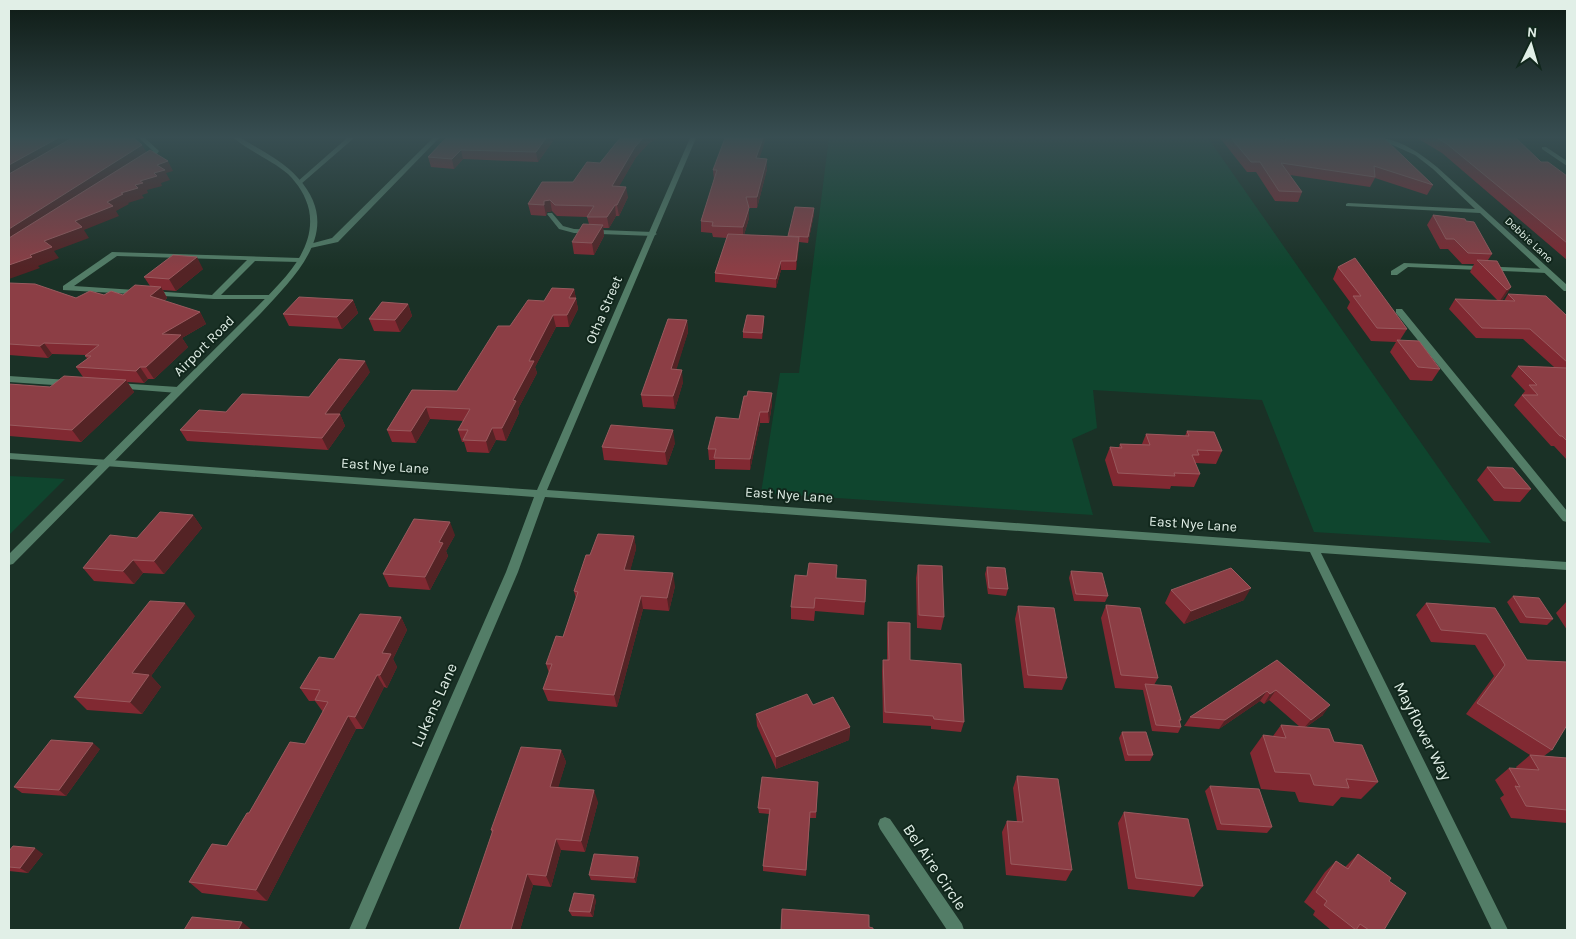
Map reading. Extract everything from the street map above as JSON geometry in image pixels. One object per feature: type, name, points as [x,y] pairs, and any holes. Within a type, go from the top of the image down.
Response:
[{"type":"street","points":[[309,247],[335,240],[393,182]]},
{"type":"street","name":"Otha Street","points":[[541,492],[675,182]]},
{"type":"street","name":"Debbie Lane","points":[[1449,182],[1567,289]]},
{"type":"street","name":"Airport Road","points":[[9,561],[271,297],[300,260],[309,247],[313,233],[313,209],[309,198],[299,183]]},
{"type":"street","points":[[1348,205],[1482,211]]},
{"type":"street","points":[[550,214],[561,228],[574,231],[653,234]]},
{"type":"street","points":[[271,297],[214,298],[66,288],[115,254],[300,260]]},
{"type":"street","points":[[214,298],[252,259]]},
{"type":"street","points":[[1394,273],[1406,265],[1547,271]]},
{"type":"street","points":[[1399,311],[1567,518]]},
{"type":"street","points":[[9,380],[79,384]]},
{"type":"street","points":[[108,386],[178,390]]},
{"type":"street","name":"East Nye Lane","points":[[9,456],[541,492],[1567,566]]},
{"type":"street","name":"Lukens Lane","points":[[357,930],[512,572],[541,492]]},
{"type":"street","name":"Mayflower Way","points":[[1313,548],[1335,588],[1368,661],[1432,788],[1500,930]]},
{"type":"street","name":"Bel Aire Circle","points":[[885,824],[956,930]]},
{"type":"green space","points":[[823,182],[1239,182],[1491,543],[1314,532],[1262,400],[1093,390],[1097,428],[1072,439],[1093,515],[761,493],[780,373],[799,373]]},
{"type":"green space","points":[[9,476],[65,479],[9,535]]},
{"type":"building","points":[[9,182],[84,182],[9,229]]},
{"type":"building","points":[[99,182],[143,183],[135,185],[138,188],[121,193],[123,194],[107,202],[113,206],[75,221],[82,227],[44,241],[52,247],[30,255],[32,257],[9,265],[9,238]]},
{"type":"building","points":[[542,182],[614,182],[612,186],[626,187],[617,205],[615,205],[607,217],[587,217],[594,206],[555,205],[550,200],[544,201],[544,205],[528,204]]},
{"type":"building","points":[[713,182],[761,182],[757,197],[746,197],[749,208],[743,227],[712,226],[713,222],[701,221]]},
{"type":"building","points":[[1273,182],[1295,182],[1302,192],[1279,191]]},
{"type":"building","points":[[1493,182],[1567,182],[1567,243]]},
{"type":"building","points":[[795,207],[814,208],[808,237],[788,236]]},
{"type":"building","points":[[1433,215],[1474,222],[1492,254],[1468,253],[1454,239],[1446,239]]},
{"type":"building","points":[[583,224],[603,225],[592,243],[572,242]]},
{"type":"building","points":[[728,234],[799,237],[796,261],[781,261],[776,279],[715,273]]},
{"type":"building","points":[[173,255],[197,257],[169,279],[144,277]]},
{"type":"building","points":[[1355,258],[1407,329],[1377,328],[1353,296],[1361,296],[1338,267]]},
{"type":"building","points":[[1477,260],[1497,261],[1511,287],[1507,290]]},
{"type":"building","points":[[9,283],[35,284],[76,298],[90,291],[104,295],[111,291],[123,295],[135,285],[161,287],[150,296],[200,312],[162,334],[181,335],[146,367],[140,367],[136,371],[76,367],[91,356],[85,356],[99,345],[44,343],[40,346],[9,344]]},
{"type":"building","points":[[552,288],[574,289],[569,298],[576,298],[567,315],[553,315],[529,361],[534,361],[513,400],[516,401],[502,428],[492,428],[486,441],[463,440],[468,430],[458,430],[470,409],[426,407],[411,431],[387,430],[412,390],[457,391],[498,326],[510,326],[528,300],[544,301]]},
{"type":"building","points":[[1508,294],[1546,296],[1567,316],[1567,362],[1530,329],[1482,328],[1455,299],[1515,301]]},
{"type":"building","points":[[299,297],[353,300],[337,317],[283,314]]},
{"type":"building","points":[[382,302],[408,304],[395,320],[369,319]]},
{"type":"building","points":[[747,315],[764,316],[762,333],[743,332]]},
{"type":"building","points":[[668,319],[687,320],[671,369],[682,370],[673,396],[641,395]]},
{"type":"building","points":[[1397,340],[1419,341],[1440,369],[1418,367]]},
{"type":"building","points":[[339,359],[365,361],[325,414],[340,414],[322,438],[180,430],[199,410],[226,412],[242,394],[309,397]]},
{"type":"building","points":[[1518,366],[1567,368],[1567,441],[1560,436],[1522,395],[1538,395],[1529,385],[1537,385]]},
{"type":"building","points":[[64,376],[126,380],[72,430],[9,425],[9,384],[50,387]]},
{"type":"building","points":[[748,391],[772,393],[768,412],[760,412],[750,459],[714,458],[716,449],[708,449],[716,417],[739,419],[744,396],[747,396]]},
{"type":"building","points":[[611,425],[673,430],[665,452],[602,447]]},
{"type":"building","points":[[1187,431],[1214,432],[1222,451],[1197,450],[1199,455],[1192,455],[1200,474],[1174,473],[1175,476],[1118,473],[1110,447],[1122,448],[1120,444],[1150,445],[1146,434],[1189,436]]},
{"type":"building","points":[[1487,467],[1513,468],[1531,489],[1504,488]]},
{"type":"building","points":[[160,512],[193,515],[154,561],[133,560],[123,571],[83,568],[110,535],[137,538]]},
{"type":"building","points":[[414,519],[450,522],[439,542],[443,543],[425,577],[383,574]]},
{"type":"building","points":[[598,534],[634,536],[624,570],[673,573],[667,598],[641,596],[614,695],[543,689],[552,664],[546,664],[556,636],[563,637],[578,592],[574,591],[586,555],[590,555]]},
{"type":"building","points":[[809,563],[837,565],[836,578],[866,580],[865,602],[815,598],[814,608],[791,607],[795,575],[807,576]]},
{"type":"building","points":[[918,565],[942,566],[944,617],[919,615]]},
{"type":"building","points":[[987,567],[1005,568],[1008,589],[989,588]]},
{"type":"building","points":[[1231,568],[1251,588],[1191,611],[1171,590]]},
{"type":"building","points":[[1071,571],[1102,573],[1108,596],[1076,594]]},
{"type":"building","points":[[1513,596],[1539,598],[1553,619],[1526,617]]},
{"type":"building","points":[[150,601],[185,603],[132,673],[149,675],[130,702],[74,697]]},
{"type":"building","points":[[1426,603],[1495,608],[1527,660],[1567,662],[1567,725],[1552,750],[1477,703],[1505,665],[1486,634],[1441,630]]},
{"type":"building","points":[[1106,605],[1140,608],[1158,678],[1121,675]]},
{"type":"building","points":[[1018,606],[1054,608],[1067,678],[1028,675]]},
{"type":"building","points":[[360,614],[401,617],[382,653],[391,654],[380,675],[377,675],[355,717],[348,716],[256,890],[189,882],[212,844],[227,846],[247,813],[249,813],[290,742],[305,744],[328,702],[315,700],[320,690],[300,688],[319,657],[334,659]]},
{"type":"building","points":[[888,622],[910,623],[910,660],[961,664],[964,722],[934,719],[933,716],[885,712],[883,660],[889,660]]},
{"type":"building","points":[[1277,660],[1330,705],[1311,720],[1276,690],[1270,694],[1267,691],[1225,720],[1190,717]]},
{"type":"building","points":[[1145,684],[1171,686],[1181,720],[1179,720],[1181,727],[1156,725]]},
{"type":"building","points":[[807,694],[813,705],[833,697],[850,727],[776,757],[756,714]]},
{"type":"building","points":[[1281,725],[1329,729],[1334,742],[1362,745],[1378,782],[1346,779],[1349,788],[1314,785],[1310,774],[1275,772],[1263,735],[1286,738]]},
{"type":"building","points":[[1122,732],[1146,732],[1153,755],[1128,755]]},
{"type":"building","points":[[51,740],[93,743],[59,790],[14,787]]},
{"type":"building","points":[[521,747],[561,750],[550,787],[594,790],[581,841],[556,839],[546,876],[527,874],[511,930],[459,930],[493,830],[491,830]]},
{"type":"building","points":[[1530,755],[1567,758],[1567,810],[1526,806],[1515,786],[1520,787],[1509,768],[1539,770]]},
{"type":"building","points":[[1017,776],[1058,779],[1072,870],[1011,864],[1007,821],[1023,822]]},
{"type":"building","points":[[762,777],[818,782],[816,812],[810,812],[806,870],[763,866],[770,809],[758,808]]},
{"type":"building","points":[[1210,786],[1259,789],[1272,827],[1221,824]]},
{"type":"building","points":[[1124,812],[1188,819],[1203,886],[1136,878]]},
{"type":"building","points":[[13,846],[35,848],[20,868],[9,867],[9,851]]},
{"type":"building","points":[[594,854],[638,857],[634,878],[589,875]]},
{"type":"building","points":[[1358,854],[1391,878],[1389,881],[1406,893],[1384,930],[1369,930],[1360,924],[1356,930],[1324,905],[1327,901],[1316,892],[1336,861],[1348,869]]},
{"type":"building","points":[[574,893],[594,895],[590,912],[569,911]]},
{"type":"building","points":[[782,909],[869,915],[869,927],[873,928],[873,930],[781,930]]},
{"type":"building","points":[[192,917],[242,922],[238,930],[184,930]]}]
